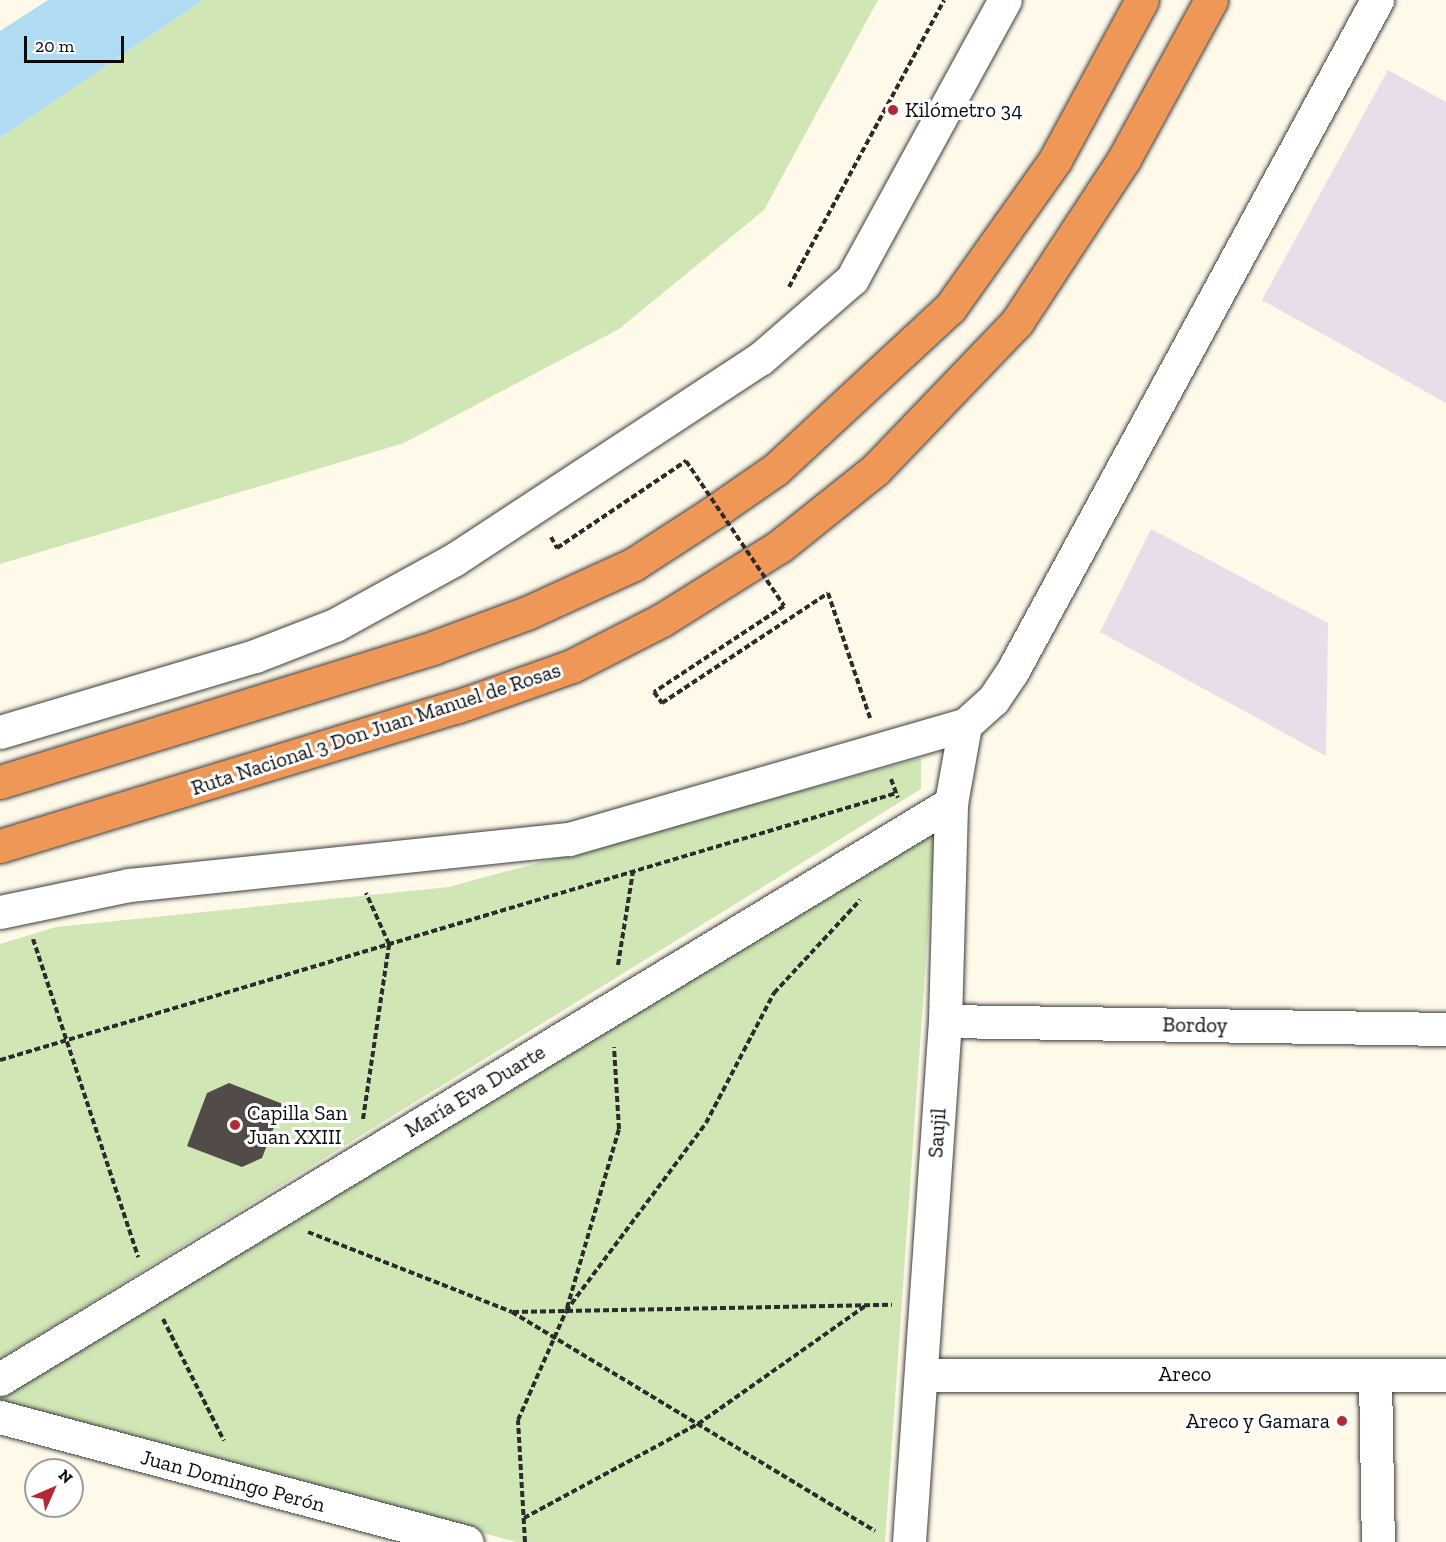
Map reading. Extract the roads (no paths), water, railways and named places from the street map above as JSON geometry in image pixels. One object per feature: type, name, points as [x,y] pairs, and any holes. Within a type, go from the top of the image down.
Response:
[{"type":"highway","points":[[0,782],[517,616],[634,564],[714,512],[776,469],[950,308],[1055,160],[1142,0]]},
{"type":"highway","name":"Ruta Nacional 3 Don Juan Manuel de Rosas","points":[[0,846],[456,707],[572,666],[662,620],[780,546],[876,469],[1017,322],[1124,159],[1211,0]]},
{"type":"street","points":[[0,732],[255,656],[335,625],[455,559],[760,359],[852,279],[1005,0]]},
{"type":"street","points":[[11,910],[129,885],[569,839],[965,725],[993,700],[1012,672],[1377,0]]},
{"type":"street","name":"Saujil","points":[[896,1539],[924,1375],[925,1304],[945,1021],[951,803],[965,725]]},
{"type":"street","name":"María Eva Duarte","points":[[0,1379],[951,803]]},
{"type":"street","name":"Bordoy","points":[[945,1021],[1446,1029]]},
{"type":"street","name":"Areco","points":[[924,1375],[1446,1376]]},
{"type":"street","points":[[1375,1376],[1378,1542]]},
{"type":"street","name":"Juan Domingo Perón","points":[[0,1417],[246,1485],[467,1542]]},
{"type":"water","points":[[48,0],[203,0],[0,138],[0,31]]},
{"type":"place","name":"Kilómetro 34","points":[[893,110]]},
{"type":"place","name":"Capilla San Juan XXIII","points":[[235,1125]]},
{"type":"place","name":"Areco y Gamara","points":[[1342,1421]]}]
